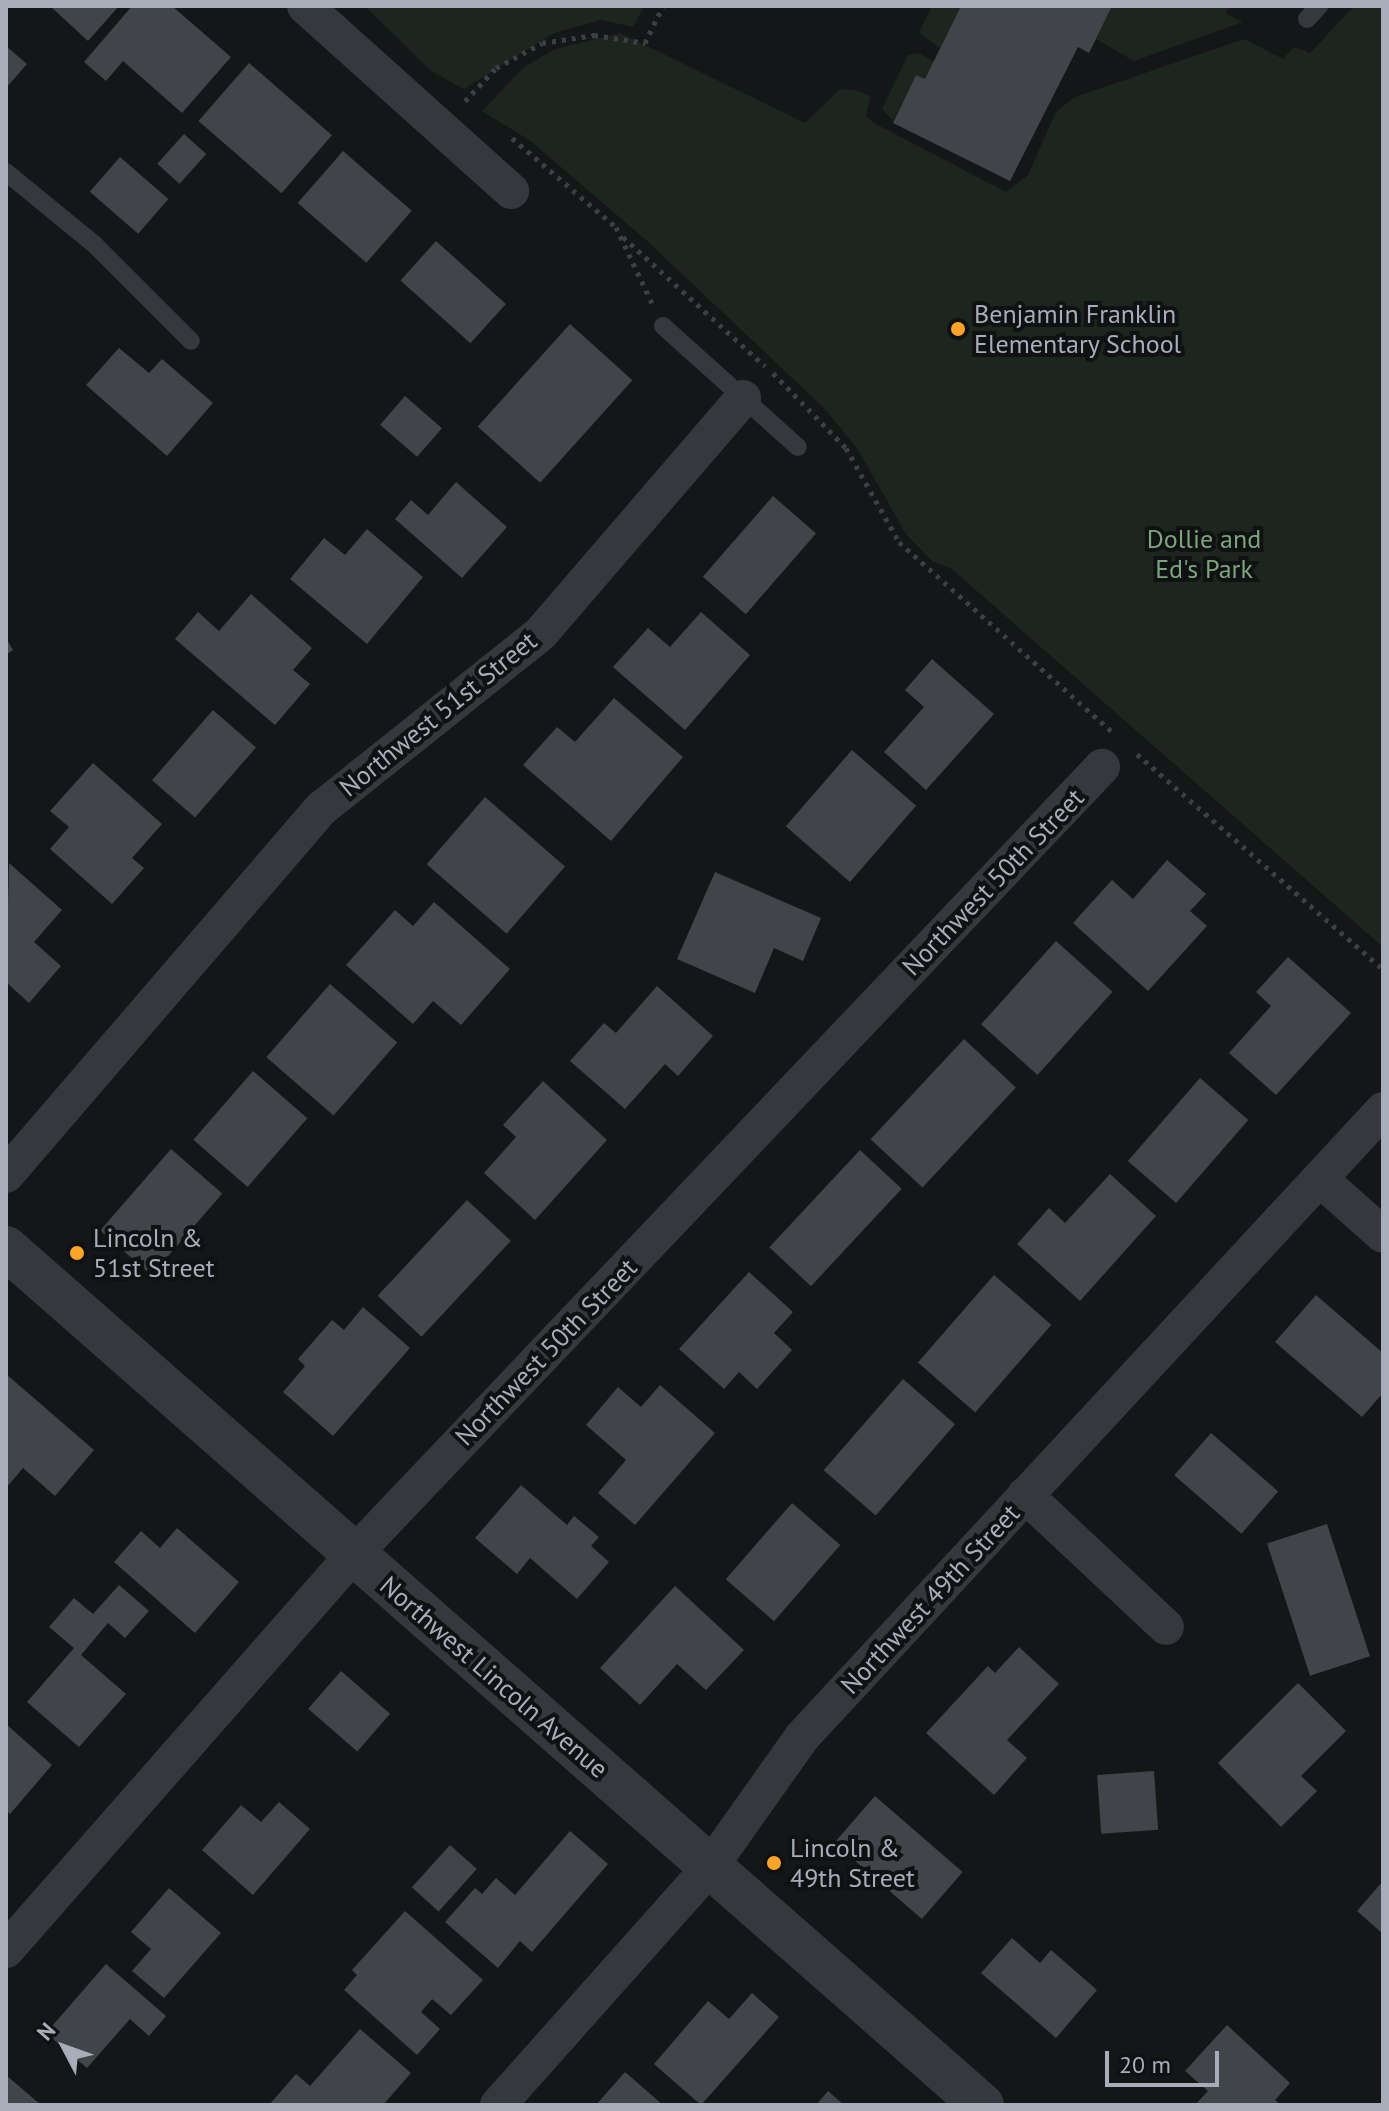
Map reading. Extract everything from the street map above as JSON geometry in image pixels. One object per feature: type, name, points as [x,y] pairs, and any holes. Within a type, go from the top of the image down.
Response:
[{"type":"street","points":[[305,6],[511,191]]},
{"type":"street","name":"Northwest 51st Street","points":[[6,1175],[322,808],[541,633],[743,398]]},
{"type":"street","name":"Northwest 50th Street","points":[[6,1950],[354,1554],[1118,752]]},
{"type":"street","name":"Northwest 49th Street","points":[[498,2105],[710,1867],[802,1737],[1383,1110]]},
{"type":"street","points":[[1320,1179],[1383,1235]]},
{"type":"street","name":"Northwest Lincoln Avenue","points":[[6,1248],[982,2105]]},
{"type":"street","points":[[1025,1495],[1166,1627]]},
{"type":"lane","points":[[6,172],[94,244],[191,341]]},
{"type":"lane","points":[[663,326],[798,447]]},
{"type":"path","points":[[443,130],[496,68],[555,41],[594,35],[645,43],[663,6]]},
{"type":"path","points":[[504,133],[591,200],[623,237],[831,431],[899,542],[1118,752],[1383,969]]},
{"type":"path","points":[[623,237],[643,284]]},
{"type":"green space","points":[[365,6],[644,6],[633,27],[601,20],[554,33],[464,89],[431,71]]},
{"type":"green space","points":[[932,6],[961,6],[940,48],[919,33]]},
{"type":"green space","points":[[1112,6],[1230,6],[1226,14],[1243,22],[1134,61],[1096,39]]},
{"type":"green space","name":"Dollie and Ed's Park","points":[[1354,6],[1383,6],[1383,947],[952,569],[932,561],[906,534],[857,448],[824,408],[646,240],[532,142],[482,111],[524,67],[555,49],[620,33],[805,123],[840,89],[859,91],[870,96],[866,116],[874,123],[1006,192],[1028,175],[1056,112],[1075,97],[1244,39],[1283,59],[1294,47],[1310,53]]},
{"type":"green space","points":[[919,53],[934,62],[925,79],[916,75],[893,121],[882,109],[908,55]]},
{"type":"building","points":[[50,6],[119,6],[88,41]]},
{"type":"building","points":[[132,6],[172,6],[231,57],[182,113],[123,61],[106,81],[84,62]]},
{"type":"building","points":[[961,6],[1112,6],[1089,53],[1078,47],[1010,181],[893,123],[916,75],[925,79]]},
{"type":"building","points":[[6,46],[27,64],[6,88]]},
{"type":"building","points":[[249,63],[332,135],[282,193],[198,121]]},
{"type":"building","points":[[184,134],[206,154],[180,184],[157,164]]},
{"type":"building","points":[[343,151],[412,211],[366,263],[298,203]]},
{"type":"building","points":[[120,157],[168,199],[138,234],[90,192]]},
{"type":"building","points":[[436,241],[506,304],[470,343],[401,280]]},
{"type":"building","points":[[570,324],[632,380],[540,483],[478,427]]},
{"type":"building","points":[[119,348],[149,373],[162,359],[213,403],[167,456],[86,385]]},
{"type":"building","points":[[405,396],[442,428],[417,457],[380,425]]},
{"type":"building","points":[[456,482],[507,527],[462,578],[395,519],[411,500],[428,515]]},
{"type":"building","points":[[773,496],[816,533],[746,614],[703,577]]},
{"type":"building","points":[[367,529],[423,577],[367,644],[290,579],[324,538],[345,555]]},
{"type":"building","points":[[251,594],[312,648],[293,670],[310,684],[275,725],[175,639],[198,612],[219,631]]},
{"type":"building","points":[[701,612],[750,655],[685,730],[613,667],[648,628],[670,647]]},
{"type":"building","points":[[6,638],[13,650],[6,655]]},
{"type":"building","points":[[932,659],[994,714],[926,790],[884,752],[924,707],[905,690]]},
{"type":"building","points":[[614,698],[683,757],[611,841],[523,765],[557,727],[575,742]]},
{"type":"building","points":[[213,710],[256,747],[195,818],[152,780]]},
{"type":"building","points":[[852,750],[916,806],[850,882],[786,826]]},
{"type":"building","points":[[93,763],[162,824],[132,858],[144,868],[112,904],[50,849],[69,827],[50,811]]},
{"type":"building","points":[[485,797],[565,867],[507,934],[427,864]]},
{"type":"building","points":[[1167,860],[1206,894],[1190,911],[1207,926],[1148,991],[1073,923],[1112,880],[1133,899]]},
{"type":"building","points":[[9,863],[62,910],[34,942],[61,966],[29,1003],[6,982]]},
{"type":"building","points":[[715,872],[821,918],[803,961],[774,948],[755,993],[677,959]]},
{"type":"building","points":[[434,902],[510,969],[461,1025],[433,1001],[413,1024],[346,965],[395,910],[413,926]]},
{"type":"building","points":[[1056,941],[1112,992],[1038,1075],[981,1024]]},
{"type":"building","points":[[1288,957],[1351,1013],[1276,1095],[1229,1053],[1271,1006],[1256,992]]},
{"type":"building","points":[[330,984],[397,1042],[334,1116],[266,1057]]},
{"type":"building","points":[[657,986],[713,1036],[678,1076],[665,1064],[625,1109],[570,1061],[604,1023],[616,1033]]},
{"type":"building","points":[[964,1039],[1016,1087],[922,1188],[871,1139]]},
{"type":"building","points":[[253,1071],[307,1118],[248,1187],[193,1140]]},
{"type":"building","points":[[1200,1078],[1248,1120],[1176,1203],[1128,1161]]},
{"type":"building","points":[[543,1081],[607,1140],[535,1220],[484,1173],[516,1137],[503,1125]]},
{"type":"building","points":[[171,1149],[222,1194],[151,1275],[100,1231]]},
{"type":"building","points":[[860,1150],[902,1189],[811,1286],[769,1247]]},
{"type":"building","points":[[1110,1174],[1156,1216],[1080,1301],[1017,1244],[1049,1208],[1065,1223]]},
{"type":"building","points":[[467,1200],[511,1241],[422,1337],[378,1296]]},
{"type":"building","points":[[749,1272],[793,1312],[774,1333],[792,1350],[757,1389],[739,1372],[724,1389],[679,1349]]},
{"type":"building","points":[[994,1275],[1051,1325],[975,1412],[918,1363]]},
{"type":"building","points":[[1316,1295],[1383,1353],[1383,1393],[1362,1417],[1275,1342]]},
{"type":"building","points":[[363,1307],[410,1348],[333,1436],[283,1392],[305,1366],[298,1359],[332,1320],[344,1330]]},
{"type":"building","points":[[6,1374],[94,1450],[55,1496],[23,1468],[6,1488]]},
{"type":"building","points":[[903,1379],[955,1424],[876,1516],[824,1470]]},
{"type":"building","points":[[660,1385],[715,1433],[635,1525],[598,1493],[626,1460],[586,1425],[618,1387],[641,1407]]},
{"type":"building","points":[[1211,1433],[1278,1491],[1241,1534],[1174,1475]]},
{"type":"building","points":[[521,1485],[567,1525],[574,1516],[599,1537],[591,1546],[609,1562],[577,1599],[530,1558],[517,1574],[475,1538]]},
{"type":"building","points":[[792,1503],[840,1545],[774,1621],[726,1579]]},
{"type":"building","points":[[1327,1524],[1370,1656],[1310,1676],[1267,1543]]},
{"type":"building","points":[[177,1528],[239,1582],[195,1633],[114,1562],[141,1531],[160,1548]]},
{"type":"building","points":[[119,1585],[149,1611],[125,1638],[108,1623],[81,1655],[126,1694],[79,1747],[27,1702],[74,1648],[49,1627],[74,1598],[93,1614]]},
{"type":"building","points":[[675,1586],[744,1650],[706,1690],[677,1664],[640,1705],[600,1668]]},
{"type":"building","points":[[1019,1647],[1059,1684],[1007,1740],[1027,1758],[994,1795],[926,1733],[988,1666],[995,1673]]},
{"type":"building","points":[[341,1671],[390,1714],[357,1751],[308,1709]]},
{"type":"building","points":[[1298,1683],[1346,1731],[1301,1776],[1317,1791],[1281,1827],[1218,1763]]},
{"type":"building","points":[[6,1724],[52,1765],[10,1814],[6,1810]]},
{"type":"building","points":[[1154,1771],[1158,1830],[1101,1834],[1097,1775]]},
{"type":"building","points":[[875,1796],[963,1872],[922,1919],[834,1843]]},
{"type":"building","points":[[279,1802],[310,1829],[253,1895],[202,1850],[241,1805],[261,1822]]},
{"type":"building","points":[[570,1831],[608,1864],[532,1952],[520,1941],[498,1968],[445,1922],[475,1888],[482,1894],[496,1878],[515,1895]]},
{"type":"building","points":[[450,1845],[477,1869],[439,1911],[412,1887]]},
{"type":"building","points":[[1383,1881],[1383,1934],[1357,1911]]},
{"type":"building","points":[[169,1888],[221,1933],[164,1998],[132,1971],[151,1949],[131,1932]]},
{"type":"building","points":[[405,1911],[483,1980],[451,2015],[432,1999],[421,2012],[440,2029],[417,2055],[344,1990],[357,1975],[352,1970]]},
{"type":"building","points":[[1012,1938],[1040,1963],[1051,1950],[1097,1990],[1056,2038],[981,1973]]},
{"type":"building","points":[[106,1964],[166,2016],[149,2036],[130,2019],[87,2068],[46,2033]]},
{"type":"building","points":[[752,1993],[779,2017],[701,2105],[654,2064],[708,2001],[729,2019]]},
{"type":"building","points":[[1227,2025],[1290,2083],[1275,2100],[1281,2105],[1195,2105],[1208,2091],[1185,2071]]},
{"type":"building","points":[[360,2029],[411,2073],[383,2105],[269,2105],[296,2074],[310,2086]]},
{"type":"building","points":[[625,2072],[663,2105],[596,2105]]},
{"type":"building","points":[[6,2075],[41,2105],[6,2105]]},
{"type":"building","points":[[828,2091],[844,2105],[816,2105]]},
{"type":"place","name":"Benjamin Franklin Elementary School","points":[[958,329]]},
{"type":"place","name":"Lincoln & 51st Street","points":[[77,1253]]},
{"type":"place","name":"Lincoln & 49th Street","points":[[774,1863]]}]
